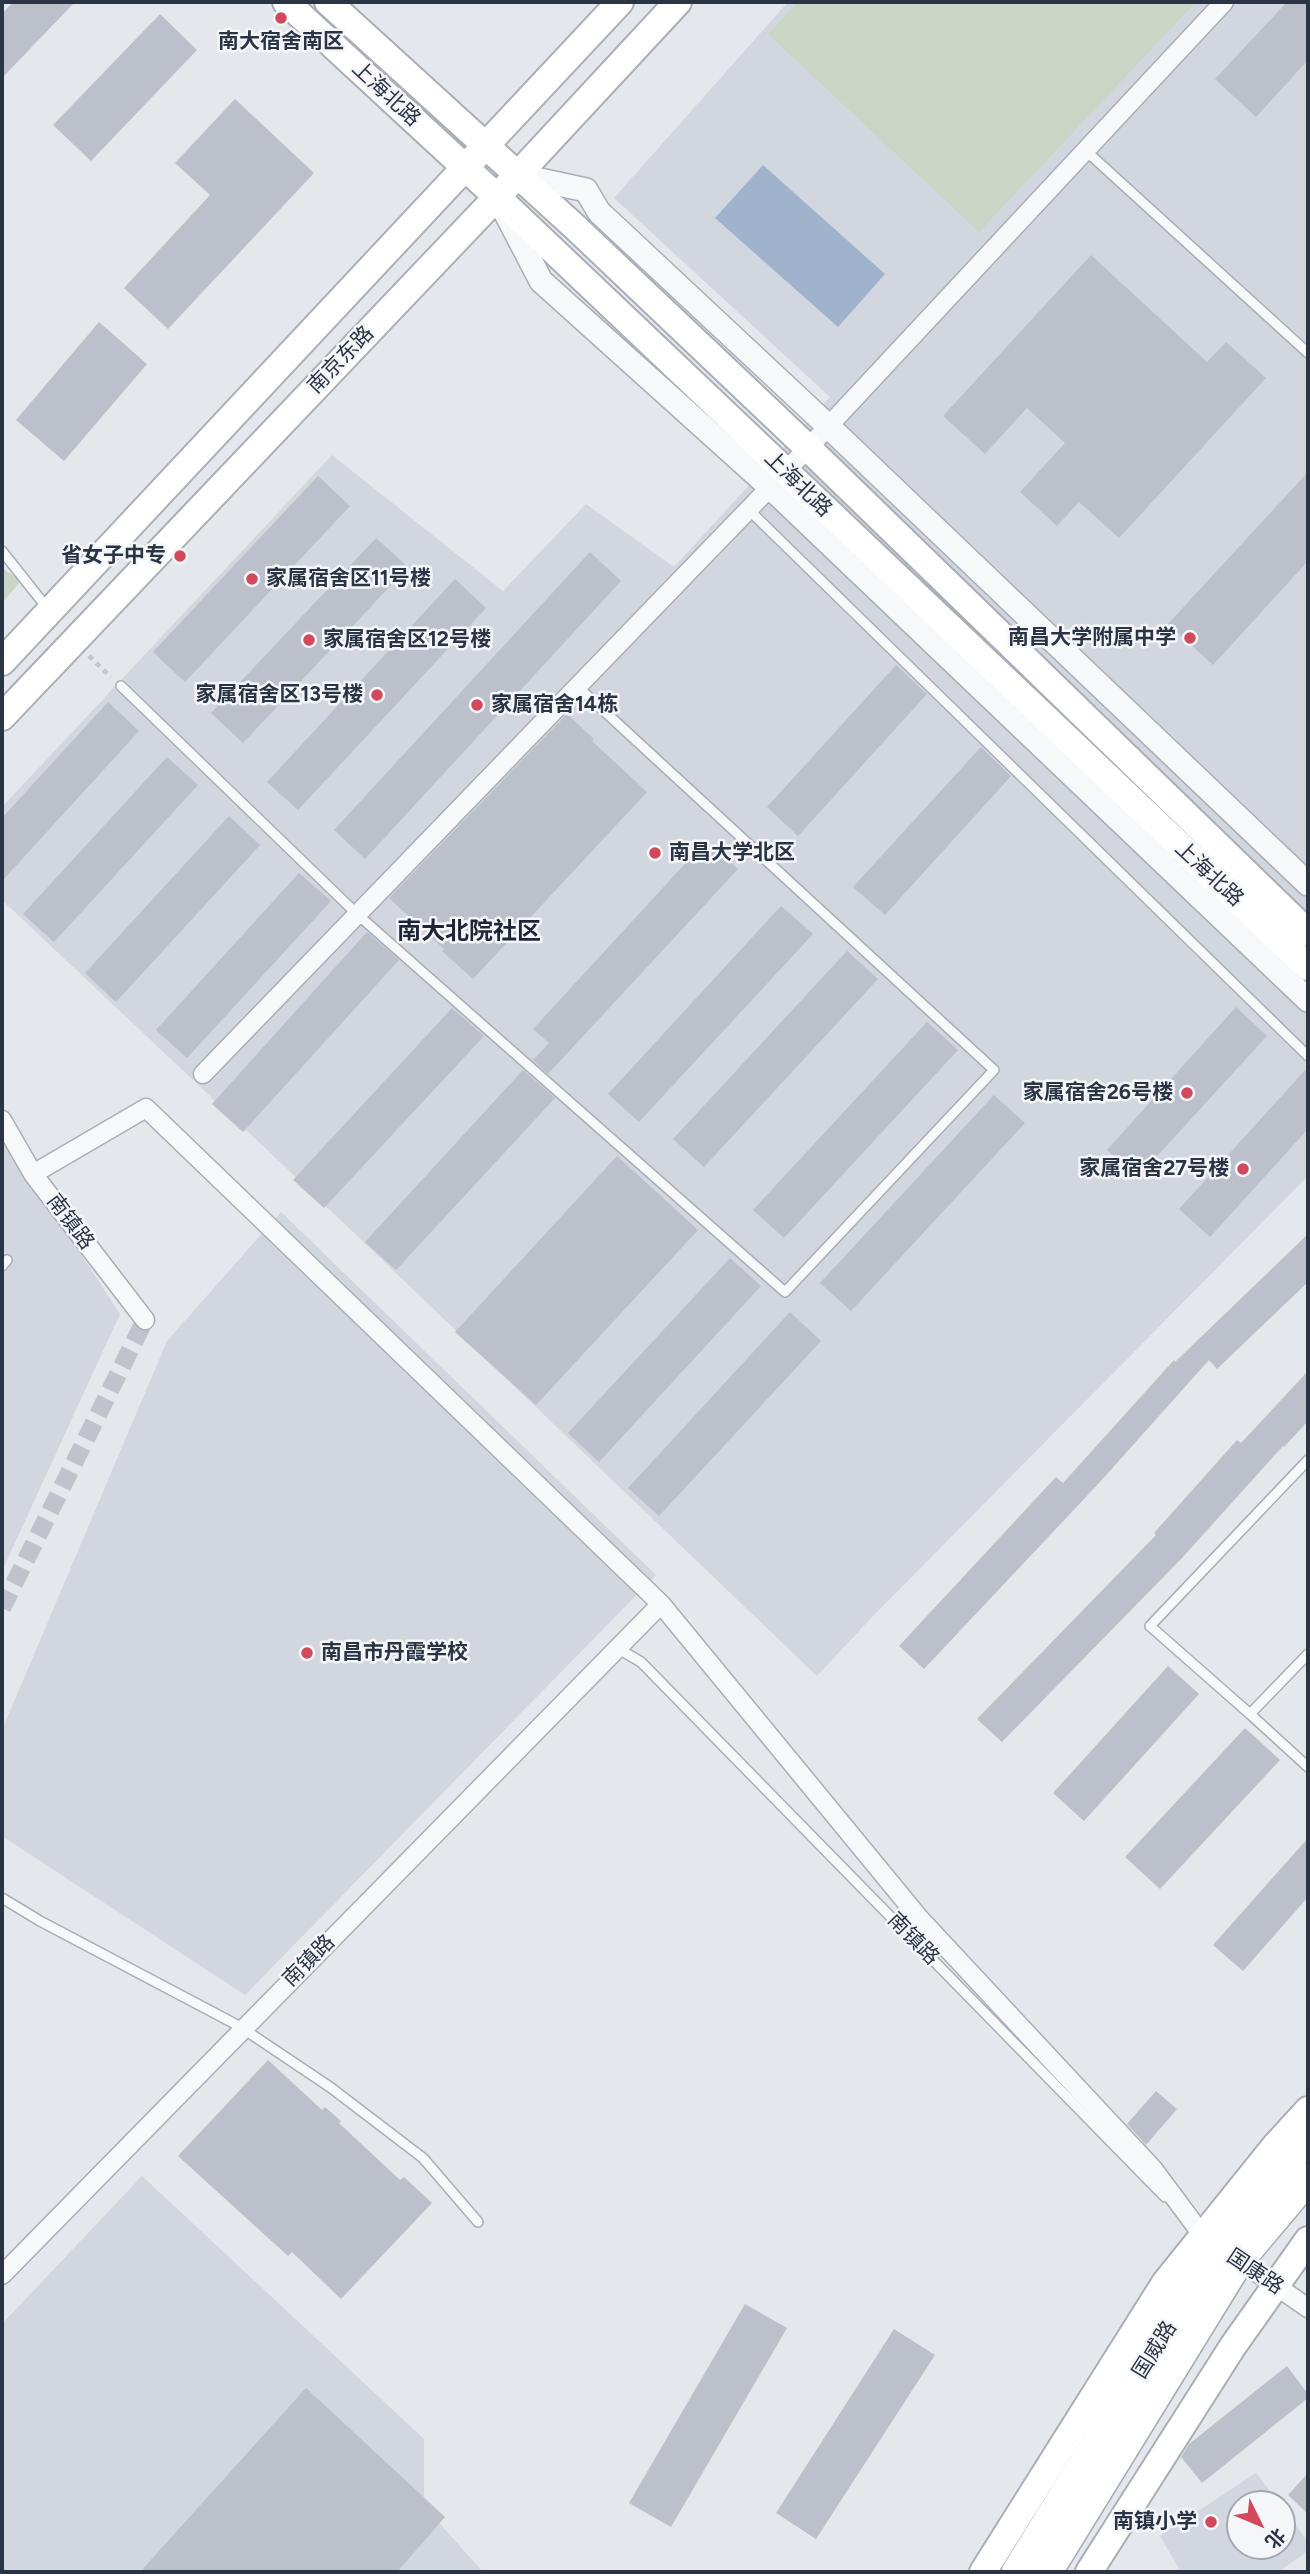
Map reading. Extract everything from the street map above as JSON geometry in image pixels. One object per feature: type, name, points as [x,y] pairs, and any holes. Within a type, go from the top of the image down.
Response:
[{"type":"main road","name":"上海北路","points":[[286,2],[497,197],[778,480],[1308,967]]},
{"type":"main road","name":"上海北路","points":[[328,2],[485,144],[808,448],[1308,933]]},
{"type":"main road","name":"南京东路","points":[[2,662],[620,2]]},
{"type":"main road","name":"南京东路","points":[[2,716],[497,197],[678,2]]},
{"type":"main road","points":[[983,2572],[1165,2283],[1220,2248],[1276,2145],[1308,2110]]},
{"type":"main road","name":"国威路","points":[[1017,2572],[1220,2248],[1308,2138]]},
{"type":"main road","name":"国威路","points":[[1047,2572],[1220,2248],[1308,2178]]},
{"type":"main road","points":[[1089,2572],[1233,2346],[1308,2240]]},
{"type":"street","points":[[203,1074],[778,480],[1224,2]]},
{"type":"street","points":[[517,175],[586,190],[599,212],[828,426],[1308,884]]},
{"type":"street","points":[[778,480],[1308,1000]]},
{"type":"street","name":"国康路","points":[[33,1174],[146,1108],[661,1604],[920,1919],[1154,2170],[1220,2248],[1308,2308]]},
{"type":"street","name":"南镇路","points":[[2,1120],[33,1174],[145,1321]]},
{"type":"street","name":"南镇路","points":[[2,2275],[661,1604]]},
{"type":"lane","points":[[1084,149],[1308,353]]},
{"type":"lane","points":[[748,510],[1308,1056]]},
{"type":"lane","points":[[2,551],[49,610]]},
{"type":"lane","points":[[121,687],[358,915],[785,1292],[994,1070],[579,688]]},
{"type":"lane","points":[[1308,1460],[1150,1626],[1308,1767]]},
{"type":"lane","name":"南镇路","points":[[616,1647],[641,1662],[1220,2248]]},
{"type":"lane","points":[[1250,1714],[1308,1654]]},
{"type":"lane","points":[[2,1898],[40,1921],[243,2028],[330,2087],[423,2158],[478,2222]]},
{"type":"path","points":[[74,641],[121,687]]},
{"type":"shaded area","name":"南昌大学北区","points":[[788,2],[1308,2],[1308,1176],[817,1676],[2,900],[2,807],[332,455],[503,591],[586,504],[674,567],[830,397],[614,198]]},
{"type":"shaded area","points":[[2,1133],[120,1314],[2,1571]]},
{"type":"shaded area","name":"南昌市丹霞学校","points":[[281,1212],[656,1575],[245,1995],[2,1836],[2,1730],[167,1341]]},
{"type":"shaded area","points":[[142,2176],[424,2439],[424,2506],[483,2572],[2,2572],[2,2324]]},
{"type":"shaded area","name":"南镇小学","points":[[1256,2473],[1269,2490],[1230,2490]]},
{"type":"shaded area","name":"南镇小学","points":[[1226,2493],[1226,2560],[1295,2560],[1278,2572],[1181,2572],[1160,2536]]},
{"type":"shaded area","name":"南镇小学","points":[[1296,2526],[1308,2542],[1308,2551],[1296,2559]]},
{"type":"green space","points":[[798,2],[1196,2],[979,232],[768,34]]},
{"type":"green space","points":[[2,568],[21,581],[2,603]]},
{"type":"water","points":[[763,165],[885,274],[838,327],[715,218]]},
{"type":"building","points":[[13,2],[75,2],[2,78],[2,14]]},
{"type":"building","points":[[1287,2],[1308,2],[1308,60],[1256,117],[1215,79]]},
{"type":"building","points":[[160,14],[197,50],[91,161],[53,125]]},
{"type":"building","points":[[235,99],[314,173],[168,329],[124,288],[210,195],[175,163]]},
{"type":"building","points":[[1091,255],[1207,362],[1226,342],[1266,378],[1119,538],[1079,502],[1057,526],[1020,492],[1065,443],[1027,408],[985,454],[943,416]]},
{"type":"building","points":[[99,322],[147,364],[64,461],[16,420]]},
{"type":"building","points":[[1308,472],[1308,561],[1213,665],[1168,624]]},
{"type":"building","name":"家属宿舍区11号楼","points":[[318,476],[350,506],[185,682],[153,652]]},
{"type":"building","name":"家属宿舍区12号楼","points":[[376,538],[408,567],[243,743],[211,713]]},
{"type":"building","name":"家属宿舍14栋","points":[[590,552],[621,581],[365,859],[334,830]]},
{"type":"building","name":"家属宿舍区13号楼","points":[[455,579],[486,608],[298,810],[267,782]]},
{"type":"building","points":[[896,665],[927,694],[798,836],[767,807]]},
{"type":"building","points":[[108,702],[139,731],[2,881],[2,818]]},
{"type":"building","points":[[567,714],[647,792],[473,979],[389,898]]},
{"type":"building","points":[[981,747],[1011,776],[885,915],[853,887]]},
{"type":"building","points":[[167,757],[198,785],[54,942],[23,914]]},
{"type":"building","points":[[229,816],[260,845],[116,1002],[85,973]]},
{"type":"building","points":[[706,841],[738,869],[548,1074],[533,1060],[549,1043],[533,1029]]},
{"type":"building","points":[[299,873],[331,901],[187,1058],[156,1030]]},
{"type":"building","points":[[781,906],[813,934],[639,1122],[608,1094]]},
{"type":"building","points":[[367,932],[399,960],[243,1132],[212,1104]]},
{"type":"building","points":[[847,951],[878,979],[704,1167],[673,1139]]},
{"type":"building","name":"家属宿舍26号楼","points":[[1236,1007],[1267,1036],[1137,1178],[1107,1150]]},
{"type":"building","points":[[452,1008],[484,1036],[324,1208],[293,1180]]},
{"type":"building","points":[[927,1022],[958,1050],[784,1238],[753,1210]]},
{"type":"building","name":"家属宿舍27号楼","points":[[1308,1067],[1308,1129],[1210,1237],[1179,1209]]},
{"type":"building","points":[[523,1070],[555,1098],[396,1270],[365,1242]]},
{"type":"building","points":[[994,1095],[1025,1123],[851,1311],[820,1283]]},
{"type":"building","points":[[617,1156],[698,1230],[536,1405],[455,1332]]},
{"type":"building","points":[[1308,1234],[1308,1282],[1217,1369],[1209,1360],[1100,1482],[924,1669],[899,1646],[1056,1477],[1063,1483],[1174,1360],[1175,1362]]},
{"type":"building","points":[[730,1258],[761,1286],[599,1462],[568,1433]]},
{"type":"building","points":[[790,1312],[821,1341],[659,1516],[628,1488]]},
{"type":"building","points":[[1308,1371],[1308,1421],[1182,1558],[1002,1742],[977,1719],[1156,1535],[1154,1533],[1237,1440],[1241,1443]]},
{"type":"building","points":[[1168,1666],[1199,1694],[1084,1821],[1053,1793]]},
{"type":"building","points":[[1245,1728],[1280,1760],[1160,1889],[1125,1857]]},
{"type":"building","points":[[1308,1838],[1308,1897],[1243,1971],[1213,1945]]},
{"type":"building","points":[[268,2060],[322,2110],[325,2107],[341,2121],[339,2123],[400,2180],[404,2177],[432,2203],[341,2299],[292,2252],[288,2256],[178,2156]]},
{"type":"building","points":[[1156,2091],[1177,2109],[1146,2145],[1127,2124]]},
{"type":"building","points":[[745,2304],[787,2328],[671,2527],[629,2503]]},
{"type":"building","points":[[894,2329],[935,2355],[816,2539],[776,2513]]},
{"type":"building","points":[[1287,2366],[1308,2394],[1308,2398],[1202,2483],[1181,2457],[1189,2444]]},
{"type":"building","points":[[306,2388],[445,2517],[397,2572],[140,2572]]},
{"type":"building","points":[[1308,2473],[1308,2514],[1296,2503],[1296,2490],[1293,2490]]},
{"type":"tunnel","points":[[2,1608],[145,1320]]},
{"type":"place","name":"南大宿舍南区","points":[[281,18]]},
{"type":"place","name":"省女子中专","points":[[180,556]]},
{"type":"place","name":"家属宿舍区11号楼","points":[[252,579]]},
{"type":"place","name":"南昌大学附属中学","points":[[1190,638]]},
{"type":"place","name":"家属宿舍区12号楼","points":[[309,640]]},
{"type":"place","name":"家属宿舍区13号楼","points":[[377,695]]},
{"type":"place","name":"家属宿舍14栋","points":[[477,705]]},
{"type":"place","name":"南昌大学北区","points":[[655,853]]},
{"type":"place","name":"家属宿舍26号楼","points":[[1187,1093]]},
{"type":"place","name":"家属宿舍27号楼","points":[[1243,1169]]},
{"type":"place","name":"南昌市丹霞学校","points":[[307,1653]]},
{"type":"place","name":"南镇小学","points":[[1211,2522]]},
{"type":"district","name":"南大北院社区","points":[[469,932]]}]
